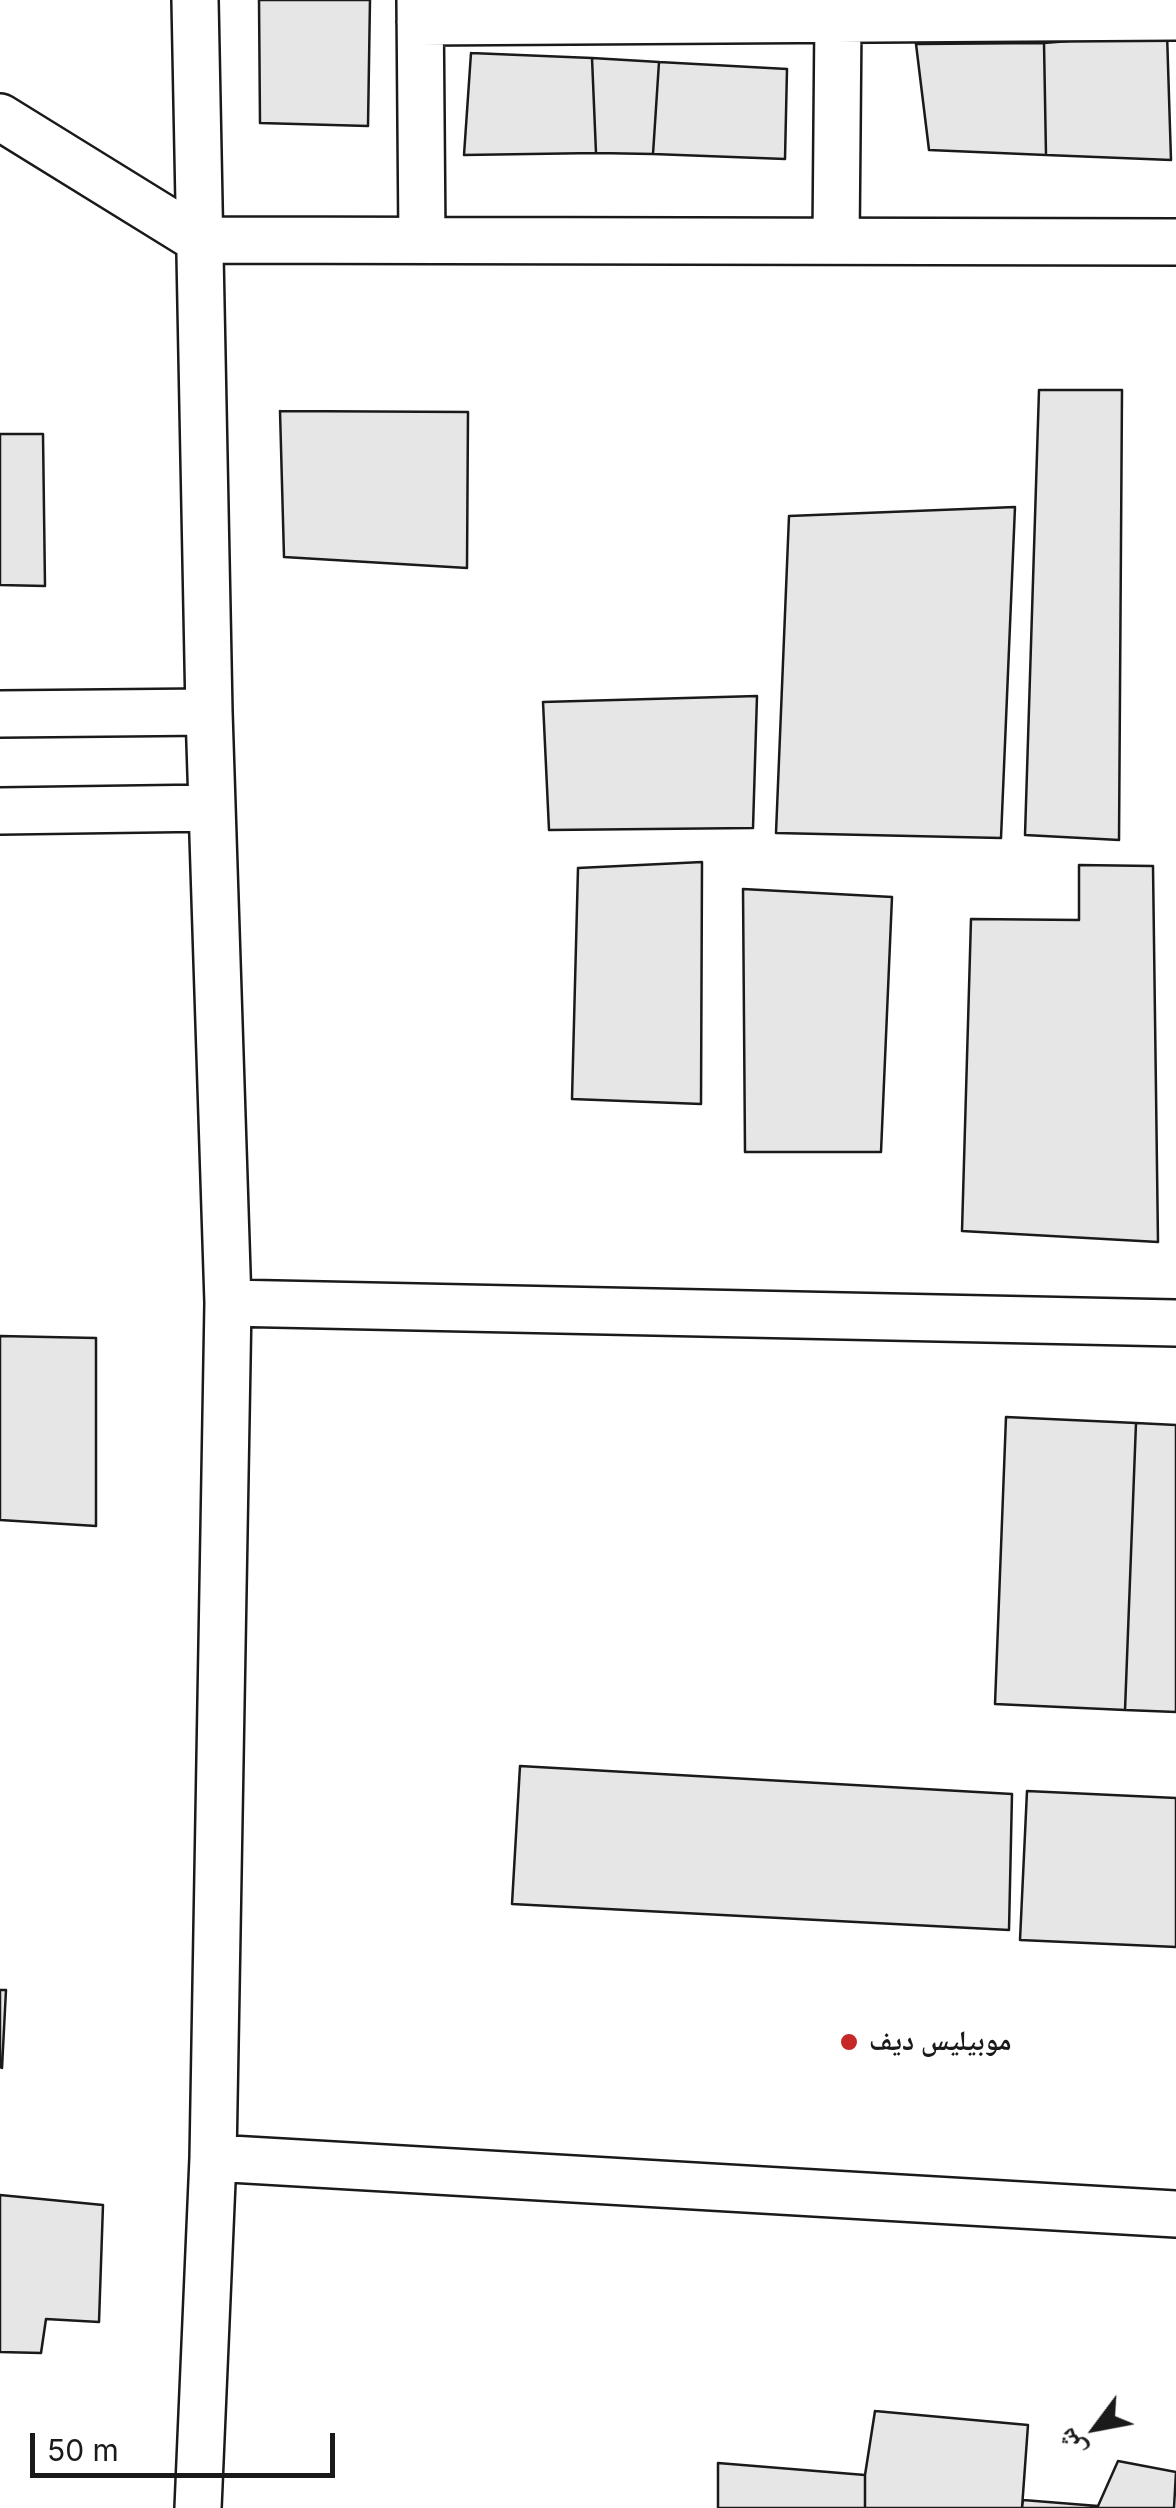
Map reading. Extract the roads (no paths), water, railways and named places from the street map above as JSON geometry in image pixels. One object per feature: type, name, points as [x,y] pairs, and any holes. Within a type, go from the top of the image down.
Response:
[{"type":"street","points":[[195,0],[208,712],[228,1303],[212,2158],[198,2508]]},
{"type":"street","points":[[422,240],[420,11],[838,19],[1176,17]]},
{"type":"street","points":[[836,241],[838,19]]},
{"type":"street","points":[[0,117],[199,240],[1176,242]]},
{"type":"street","points":[[0,714],[208,712]]},
{"type":"street","points":[[0,810],[211,808]]},
{"type":"street","points":[[228,1303],[1176,1323]]},
{"type":"street","points":[[212,2158],[1176,2214]]},
{"type":"place","name":"موبيليس ديف","points":[[849,2042]]}]
